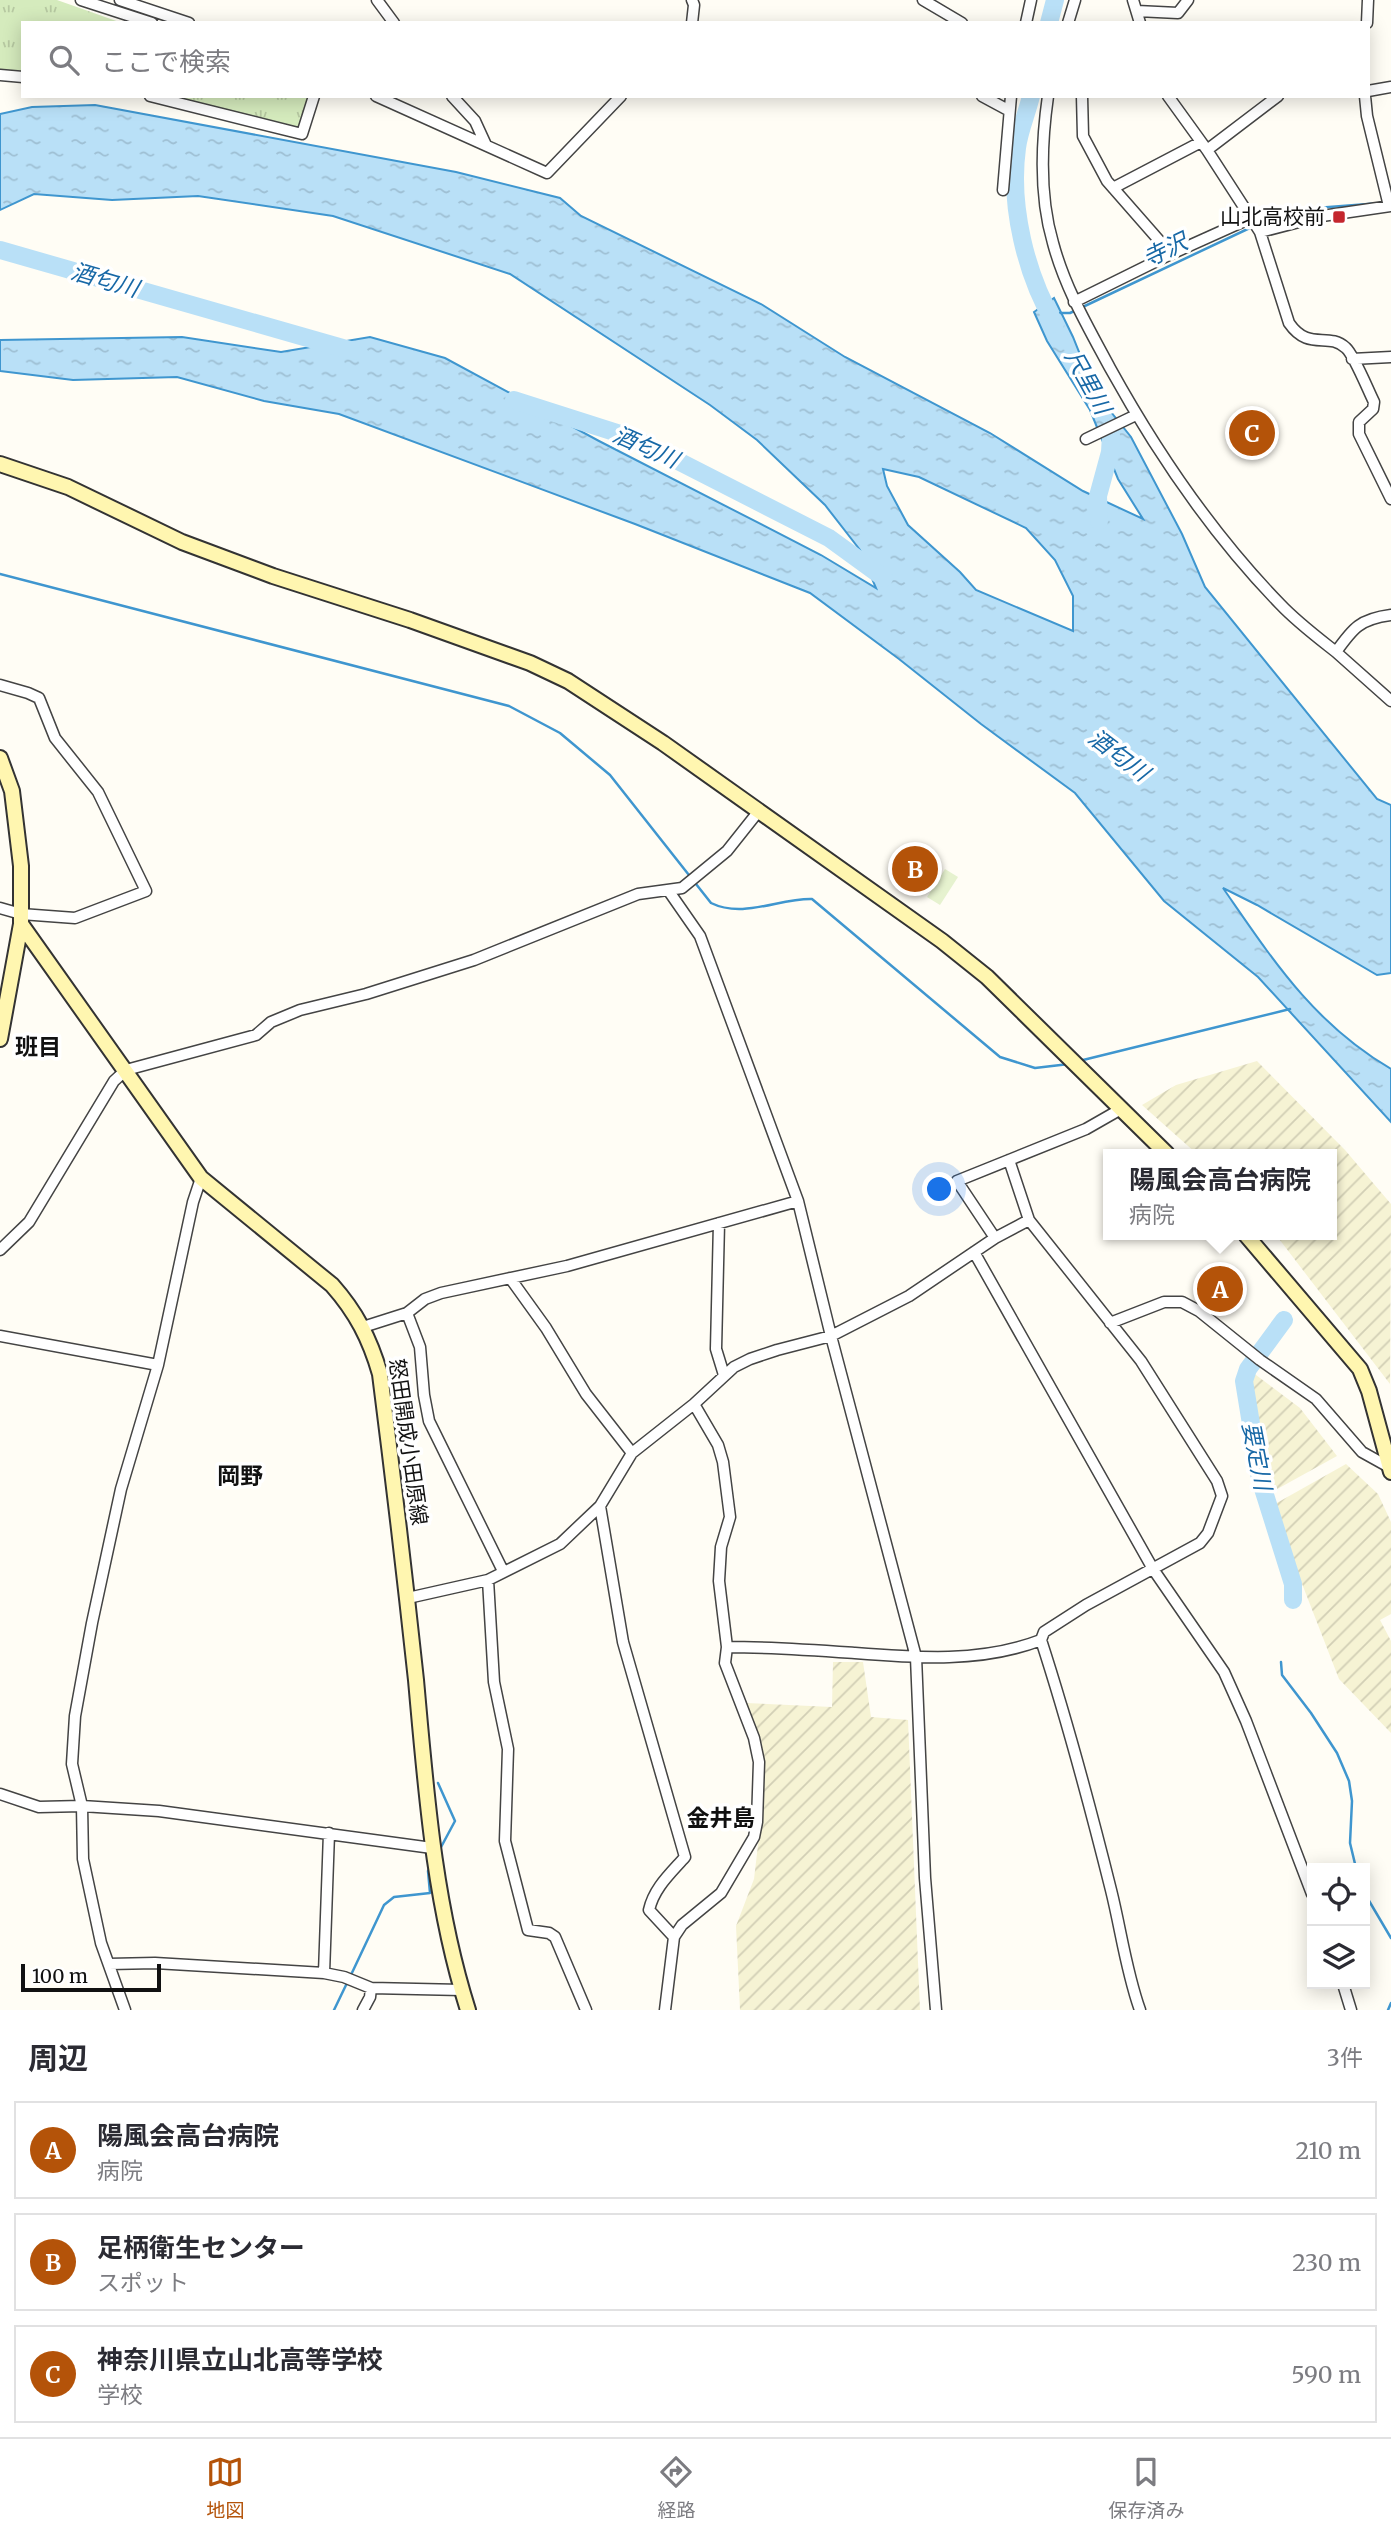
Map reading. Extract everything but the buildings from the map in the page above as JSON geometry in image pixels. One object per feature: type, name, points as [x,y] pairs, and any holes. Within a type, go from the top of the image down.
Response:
[{"type":"street","points":[[81,0],[146,21]]},
{"type":"street","points":[[120,0],[183,21]]},
{"type":"street","points":[[377,0],[393,21]]},
{"type":"street","points":[[692,0],[692,21]]},
{"type":"street","points":[[923,0],[959,21]]},
{"type":"street","points":[[1018,0],[1030,4]]},
{"type":"street","points":[[1069,21],[1075,0]]},
{"type":"street","points":[[1133,0],[1140,21]]},
{"type":"street","points":[[1138,11],[1178,13],[1188,0]]},
{"type":"street","points":[[1367,21],[1368,0]]},
{"type":"street","points":[[0,75],[21,77]]},
{"type":"street","points":[[1370,91],[1391,87]]},
{"type":"street","points":[[158,98],[302,134],[313,98]]},
{"type":"street","points":[[380,98],[547,173],[619,98]]},
{"type":"street","points":[[454,98],[475,121],[486,145]]},
{"type":"street","points":[[986,98],[1008,110]]},
{"type":"street","points":[[1003,190],[1011,98]]},
{"type":"street","points":[[1048,98],[1042,148],[1043,193],[1052,241],[1074,303],[1136,415],[1231,552],[1282,606],[1391,701]]},
{"type":"street","points":[[1082,98],[1083,136],[1107,181],[1171,254]]},
{"type":"street","points":[[1169,98],[1260,232],[1289,323],[1296,333],[1308,340],[1337,342],[1348,349],[1374,402],[1373,410],[1359,422],[1359,434],[1391,499]]},
{"type":"street","points":[[1113,188],[1204,146],[1275,98]]},
{"type":"street","points":[[1260,232],[1322,216],[1390,206],[1367,116],[1365,98]]},
{"type":"street","points":[[1074,303],[1171,254],[1251,218]]},
{"type":"street","points":[[1352,359],[1391,357]]},
{"type":"street","points":[[1086,439],[1136,415]]},
{"type":"street","points":[[0,464],[68,487],[182,542],[530,663],[568,681],[608,706],[942,941],[987,977],[1162,1149]]},
{"type":"street","points":[[1336,652],[1352,629],[1373,618],[1391,615]]},
{"type":"street","points":[[0,685],[28,692],[38,698],[55,738],[98,792],[146,891],[75,918],[21,919],[0,908]]},
{"type":"street","points":[[0,758],[12,791],[21,866],[21,919],[0,1039]]},
{"type":"street","points":[[0,1250],[29,1222],[114,1081],[126,1070],[256,1035],[271,1022],[300,1010],[366,994],[474,960],[638,894],[682,888],[727,851],[758,812]]},
{"type":"street","points":[[668,890],[700,936],[799,1201],[831,1336],[916,1657],[925,1878],[936,2010]]},
{"type":"street","name":"怒田開成小田原線","points":[[21,919],[201,1178],[332,1285],[349,1304],[373,1347],[380,1374],[408,1598],[432,1849],[468,2010]]},
{"type":"street","points":[[995,1238],[957,1181],[1086,1129],[1121,1109]]},
{"type":"street","points":[[1009,1160],[1029,1220],[1141,1361],[1217,1481],[1222,1496],[1205,1538],[1086,1605],[1044,1632],[1041,1640],[1066,1716],[1112,1894],[1133,1991],[1140,2010]]},
{"type":"street","points":[[125,2010],[101,1943],[83,1859],[82,1806],[72,1764],[75,1716],[121,1489],[158,1365],[193,1202],[201,1178]]},
{"type":"street","points":[[363,1326],[407,1313],[425,1299],[441,1293],[567,1266],[799,1201]]},
{"type":"street","points":[[408,1598],[488,1580],[560,1544],[600,1506],[632,1453],[694,1404],[724,1375],[750,1359],[831,1336],[909,1296],[995,1238],[1029,1220]]},
{"type":"street","points":[[719,1223],[716,1349],[724,1375]]},
{"type":"street","points":[[1250,1240],[1360,1369],[1369,1391],[1390,1469]]},
{"type":"street","points":[[974,1252],[1153,1569],[1224,1672],[1246,1721],[1307,1881]]},
{"type":"street","points":[[510,1278],[546,1328],[586,1394],[632,1453]]},
{"type":"street","points":[[1110,1323],[1164,1302],[1182,1302],[1199,1311],[1260,1360],[1316,1399],[1362,1452],[1390,1469]]},
{"type":"street","points":[[407,1313],[421,1347],[424,1395],[429,1421],[503,1571]]},
{"type":"street","points":[[0,1336],[158,1365]]},
{"type":"street","points":[[665,2010],[674,1937],[682,1926],[721,1893],[754,1837],[757,1822],[759,1762],[754,1738],[725,1663],[727,1647],[719,1581],[721,1546],[730,1517],[724,1476],[718,1445],[694,1404]]},
{"type":"street","points":[[600,1506],[624,1643],[685,1857],[662,1882],[652,1898],[649,1910],[674,1937]]},
{"type":"street","points":[[488,1580],[494,1682],[508,1749],[505,1841],[528,1930],[549,1933],[555,1937],[586,2010]]},
{"type":"street","points":[[727,1647],[772,1647],[916,1657],[988,1655],[1016,1650],[1041,1640]]},
{"type":"street","points":[[0,1794],[39,1807],[82,1806],[159,1811],[432,1849]]},
{"type":"street","points":[[324,1973],[329,1833]]},
{"type":"street","points":[[109,1964],[155,1963],[324,1973],[344,1977],[371,1988],[462,1990]]},
{"type":"street","points":[[363,2010],[370,1997],[371,1988]]},
{"type":"street","points":[[1345,1989],[1351,2010]]},
{"type":"shaded area","points":[[1257,1061],[1345,1150],[1391,1204],[1390,1384],[1280,1240],[1337,1240],[1337,1149],[1191,1149],[1142,1105],[1176,1085]]},
{"type":"shaded area","points":[[1252,1372],[1300,1408],[1337,1456],[1270,1493],[1247,1385]]},
{"type":"shaded area","points":[[1346,1464],[1378,1494],[1391,1522],[1391,1614],[1380,1620],[1391,1641],[1391,1733],[1339,1679],[1299,1576],[1275,1504]]},
{"type":"shaded area","points":[[833,1662],[863,1662],[871,1717],[908,1720],[920,2010],[740,2010],[736,1926],[754,1879],[762,1811],[745,1703],[832,1707]]},
{"type":"green space","points":[[0,0],[57,0],[116,21],[21,21],[21,74],[0,72]]},
{"type":"green space","points":[[174,98],[310,98],[302,125],[297,129]]},
{"type":"green space","points":[[945,869],[958,877],[940,905],[927,897]]},
{"type":"water","points":[[95,105],[456,172],[560,198],[581,216],[761,304],[845,357],[990,433],[1083,491],[1143,519],[1118,479],[1090,410],[1047,341],[1034,312],[1054,298],[1095,392],[1131,437],[1182,534],[1205,587],[1377,799],[1391,805],[1391,973],[1377,975],[1223,888],[1296,988],[1339,1031],[1391,1069],[1391,1122],[1258,977],[1164,901],[1075,793],[810,593],[635,524],[339,414],[264,401],[177,377],[73,380],[0,371],[0,340],[182,337],[281,352],[370,337],[445,358],[821,555],[876,588],[860,550],[825,505],[757,440],[710,405],[510,274],[333,216],[198,196],[112,200],[34,194],[0,210],[0,114],[32,107]],"holes":[[[883,469],[919,477],[1026,528],[1055,560],[1073,596],[1073,631],[976,590],[908,525],[887,486]]]},
{"type":"waterway","name":"尺里川","points":[[1050,21],[1055,0]]},
{"type":"waterway","name":"尺里川","points":[[1030,98],[1019,135],[1015,193],[1028,262],[1055,324]]},
{"type":"waterway","name":"寺沢","points":[[1260,224],[1316,208],[1381,203]]},
{"type":"waterway","name":"寺沢","points":[[1060,313],[1070,313],[1254,226]]},
{"type":"waterway","name":"酒匂川","points":[[0,250],[353,351]]},
{"type":"waterway","name":"酒匂川","points":[[514,400],[633,438],[829,538],[884,578]]},
{"type":"waterway","name":"尺里川","points":[[1099,521],[1098,496],[1110,452],[1111,435]]},
{"type":"waterway","points":[[0,574],[509,706],[560,733],[610,775],[711,903],[749,909],[812,899],[1000,1057],[1035,1068],[1069,1064]]},
{"type":"waterway","points":[[1079,1061],[1290,1009]]},
{"type":"waterway","name":"要定川","points":[[1284,1320],[1248,1369],[1244,1381],[1260,1479],[1293,1584],[1293,1600]]},
{"type":"waterway","name":"要定川","points":[[1281,1662],[1282,1675],[1337,1753],[1349,1781],[1352,1801],[1350,1843],[1355,1863]]},
{"type":"waterway","points":[[438,1783],[455,1821],[440,1849]]},
{"type":"waterway","points":[[350,1977],[384,1905],[394,1897],[430,1893],[430,1867]]},
{"type":"waterway","name":"要定川","points":[[1370,1902],[1391,1938]]},
{"type":"waterway","points":[[334,2010],[347,1983]]},
{"type":"waterway","name":"要定川","points":[[1388,2010],[1391,2003]]},
{"type":"place","name":"山北高校前","points":[[1339,217]]},
{"type":"place","name":"神奈川県立山北高等学校","points":[[1252,433]]},
{"type":"place","name":"足柄衛生センター","points":[[915,869]]},
{"type":"place","name":"陽風会高台病院","points":[[1220,1289]]},
{"type":"district","name":"班目","points":[[38,1047]]},
{"type":"district","name":"岡野","points":[[240,1476]]},
{"type":"district","name":"金井島","points":[[721,1818]]}]
